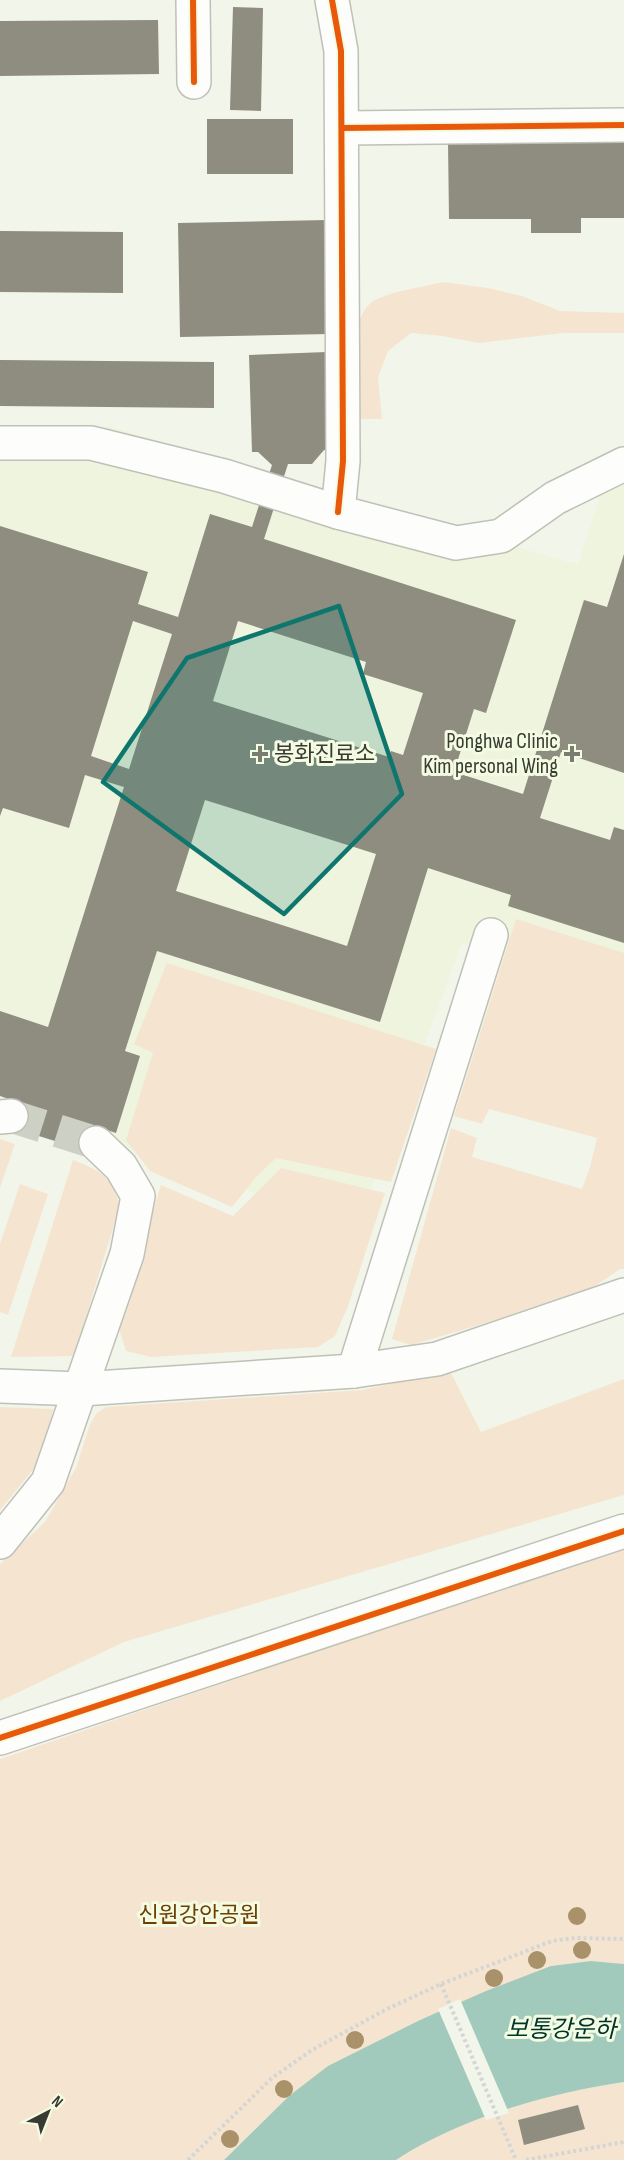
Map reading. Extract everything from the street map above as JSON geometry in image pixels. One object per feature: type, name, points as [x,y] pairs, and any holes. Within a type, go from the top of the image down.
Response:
[{"type":"street","points":[[193,0],[194,82]]},
{"type":"street","points":[[332,0],[341,51],[342,128],[343,461],[338,512]]},
{"type":"street","points":[[342,128],[624,125]]},
{"type":"street","points":[[0,443],[91,443],[224,476],[338,512],[456,543],[501,536],[555,498],[624,464]]},
{"type":"street","points":[[354,1371],[491,935]]},
{"type":"street","points":[[0,1542],[48,1482],[128,1254],[138,1196],[121,1167],[96,1143]]},
{"type":"street","points":[[0,1386],[81,1389],[354,1371],[437,1359],[624,1295]]},
{"type":"street","points":[[0,1738],[624,1531]]},
{"type":"path","points":[[188,2160],[272,2078],[312,2049],[385,2010],[441,1984],[552,1941],[575,1938],[624,1939]]},
{"type":"path","points":[[441,1984],[516,2160]]},
{"type":"path","points":[[526,2160],[624,2142]]},
{"type":"highlighted area","points":[[339,606],[402,794],[284,914],[103,782],[187,658]]},
{"type":"shaded area","name":"봉화진료소","points":[[0,427],[111,427],[578,565],[615,450],[624,450],[624,990],[462,943],[357,1226],[0,1110]]},
{"type":"green space","points":[[443,282],[488,288],[522,296],[560,311],[624,313],[624,333],[563,333],[479,343],[411,333],[388,351],[378,377],[382,419],[359,419],[355,352],[360,319],[368,306],[379,298]]},
{"type":"green space","points":[[516,919],[624,953],[624,1269],[620,1269],[582,1295],[411,1345],[392,1339],[451,1128],[477,1138],[472,1157],[582,1189],[590,1167],[597,1138],[489,1109],[482,1124],[454,1116]]},
{"type":"green space","points":[[167,963],[436,1049],[391,1182],[276,1158],[257,1176],[232,1207],[150,1171],[126,1140],[153,1053],[134,1044]]},
{"type":"green space","points":[[0,1139],[15,1144],[0,1188]]},
{"type":"green space","points":[[73,1160],[103,1175],[112,1187],[120,1205],[74,1356],[11,1357]]},
{"type":"green space","points":[[281,1168],[385,1193],[348,1306],[335,1336],[318,1347],[151,1357],[126,1351],[119,1329],[161,1185],[233,1216]]},
{"type":"green space","points":[[20,1184],[48,1194],[8,1315],[0,1312],[0,1244]]},
{"type":"green space","points":[[450,1371],[481,1432],[624,1379],[624,1495],[124,1642],[0,1701],[0,1564],[45,1522],[76,1468],[90,1424],[97,1413],[106,1407],[362,1390]]},
{"type":"green space","points":[[0,1407],[53,1409],[44,1456],[0,1510]]},
{"type":"green space","name":"신원강안공원","points":[[624,1547],[624,1964],[591,1961],[551,1966],[420,2020],[289,2096],[224,2160],[0,2160],[0,1759]]},
{"type":"green space","points":[[624,2082],[624,2160],[396,2160],[448,2132],[506,2109],[566,2093]]},
{"type":"water","name":"보통강운하","points":[[591,1961],[624,1964],[624,2082],[566,2093],[506,2109],[448,2132],[396,2160],[224,2160],[289,2096],[328,2066],[420,2020],[486,1991],[551,1966]]},
{"type":"pier","points":[[460,1999],[509,2113],[486,2120],[438,2009]]},
{"type":"building","points":[[233,7],[263,8],[261,111],[230,110]]},
{"type":"building","points":[[158,20],[159,74],[0,76],[0,21]]},
{"type":"building","points":[[207,119],[293,119],[293,174],[207,174]]},
{"type":"building","points":[[624,140],[624,218],[581,218],[581,233],[531,233],[531,219],[449,219],[448,141]]},
{"type":"building","points":[[327,220],[329,334],[180,337],[178,223]]},
{"type":"building","points":[[0,231],[123,232],[123,293],[0,292]]},
{"type":"building","points":[[327,352],[330,450],[324,450],[312,464],[288,464],[264,539],[516,620],[486,713],[474,709],[454,772],[523,794],[584,600],[607,607],[624,554],[624,773],[561,752],[540,818],[610,840],[614,827],[624,830],[624,943],[508,906],[511,895],[428,868],[380,1022],[157,951],[125,1051],[140,1056],[116,1133],[101,1128],[93,1153],[7,1126],[15,1101],[0,1096],[0,1011],[48,1027],[124,787],[85,775],[69,828],[3,808],[0,816],[0,526],[148,572],[138,604],[178,617],[210,514],[252,527],[272,465],[258,452],[252,452],[249,355]],"holes":[[[133,621],[172,634],[129,769],[91,756]],[[238,621],[366,662],[363,674],[423,693],[403,755],[391,751],[389,757],[213,701]],[[205,800],[376,854],[347,946],[176,891]]]},
{"type":"building","points":[[0,360],[214,362],[214,408],[0,406]]},
{"type":"building","points":[[578,2105],[585,2129],[524,2145],[518,2120]]},
{"type":"tunnel","points":[[11,1116],[96,1143]]},
{"type":"cycle path","points":[[193,0],[194,82]]},
{"type":"cycle path","points":[[332,0],[341,51],[343,461],[338,512]]},
{"type":"cycle path","points":[[342,128],[624,125]]},
{"type":"cycle path","points":[[0,1738],[624,1531]]},
{"type":"place","name":"봉화진료소","points":[[260,754]]},
{"type":"place","name":"Ponghwa Clinic Kim personal Wing","points":[[572,754]]}]
